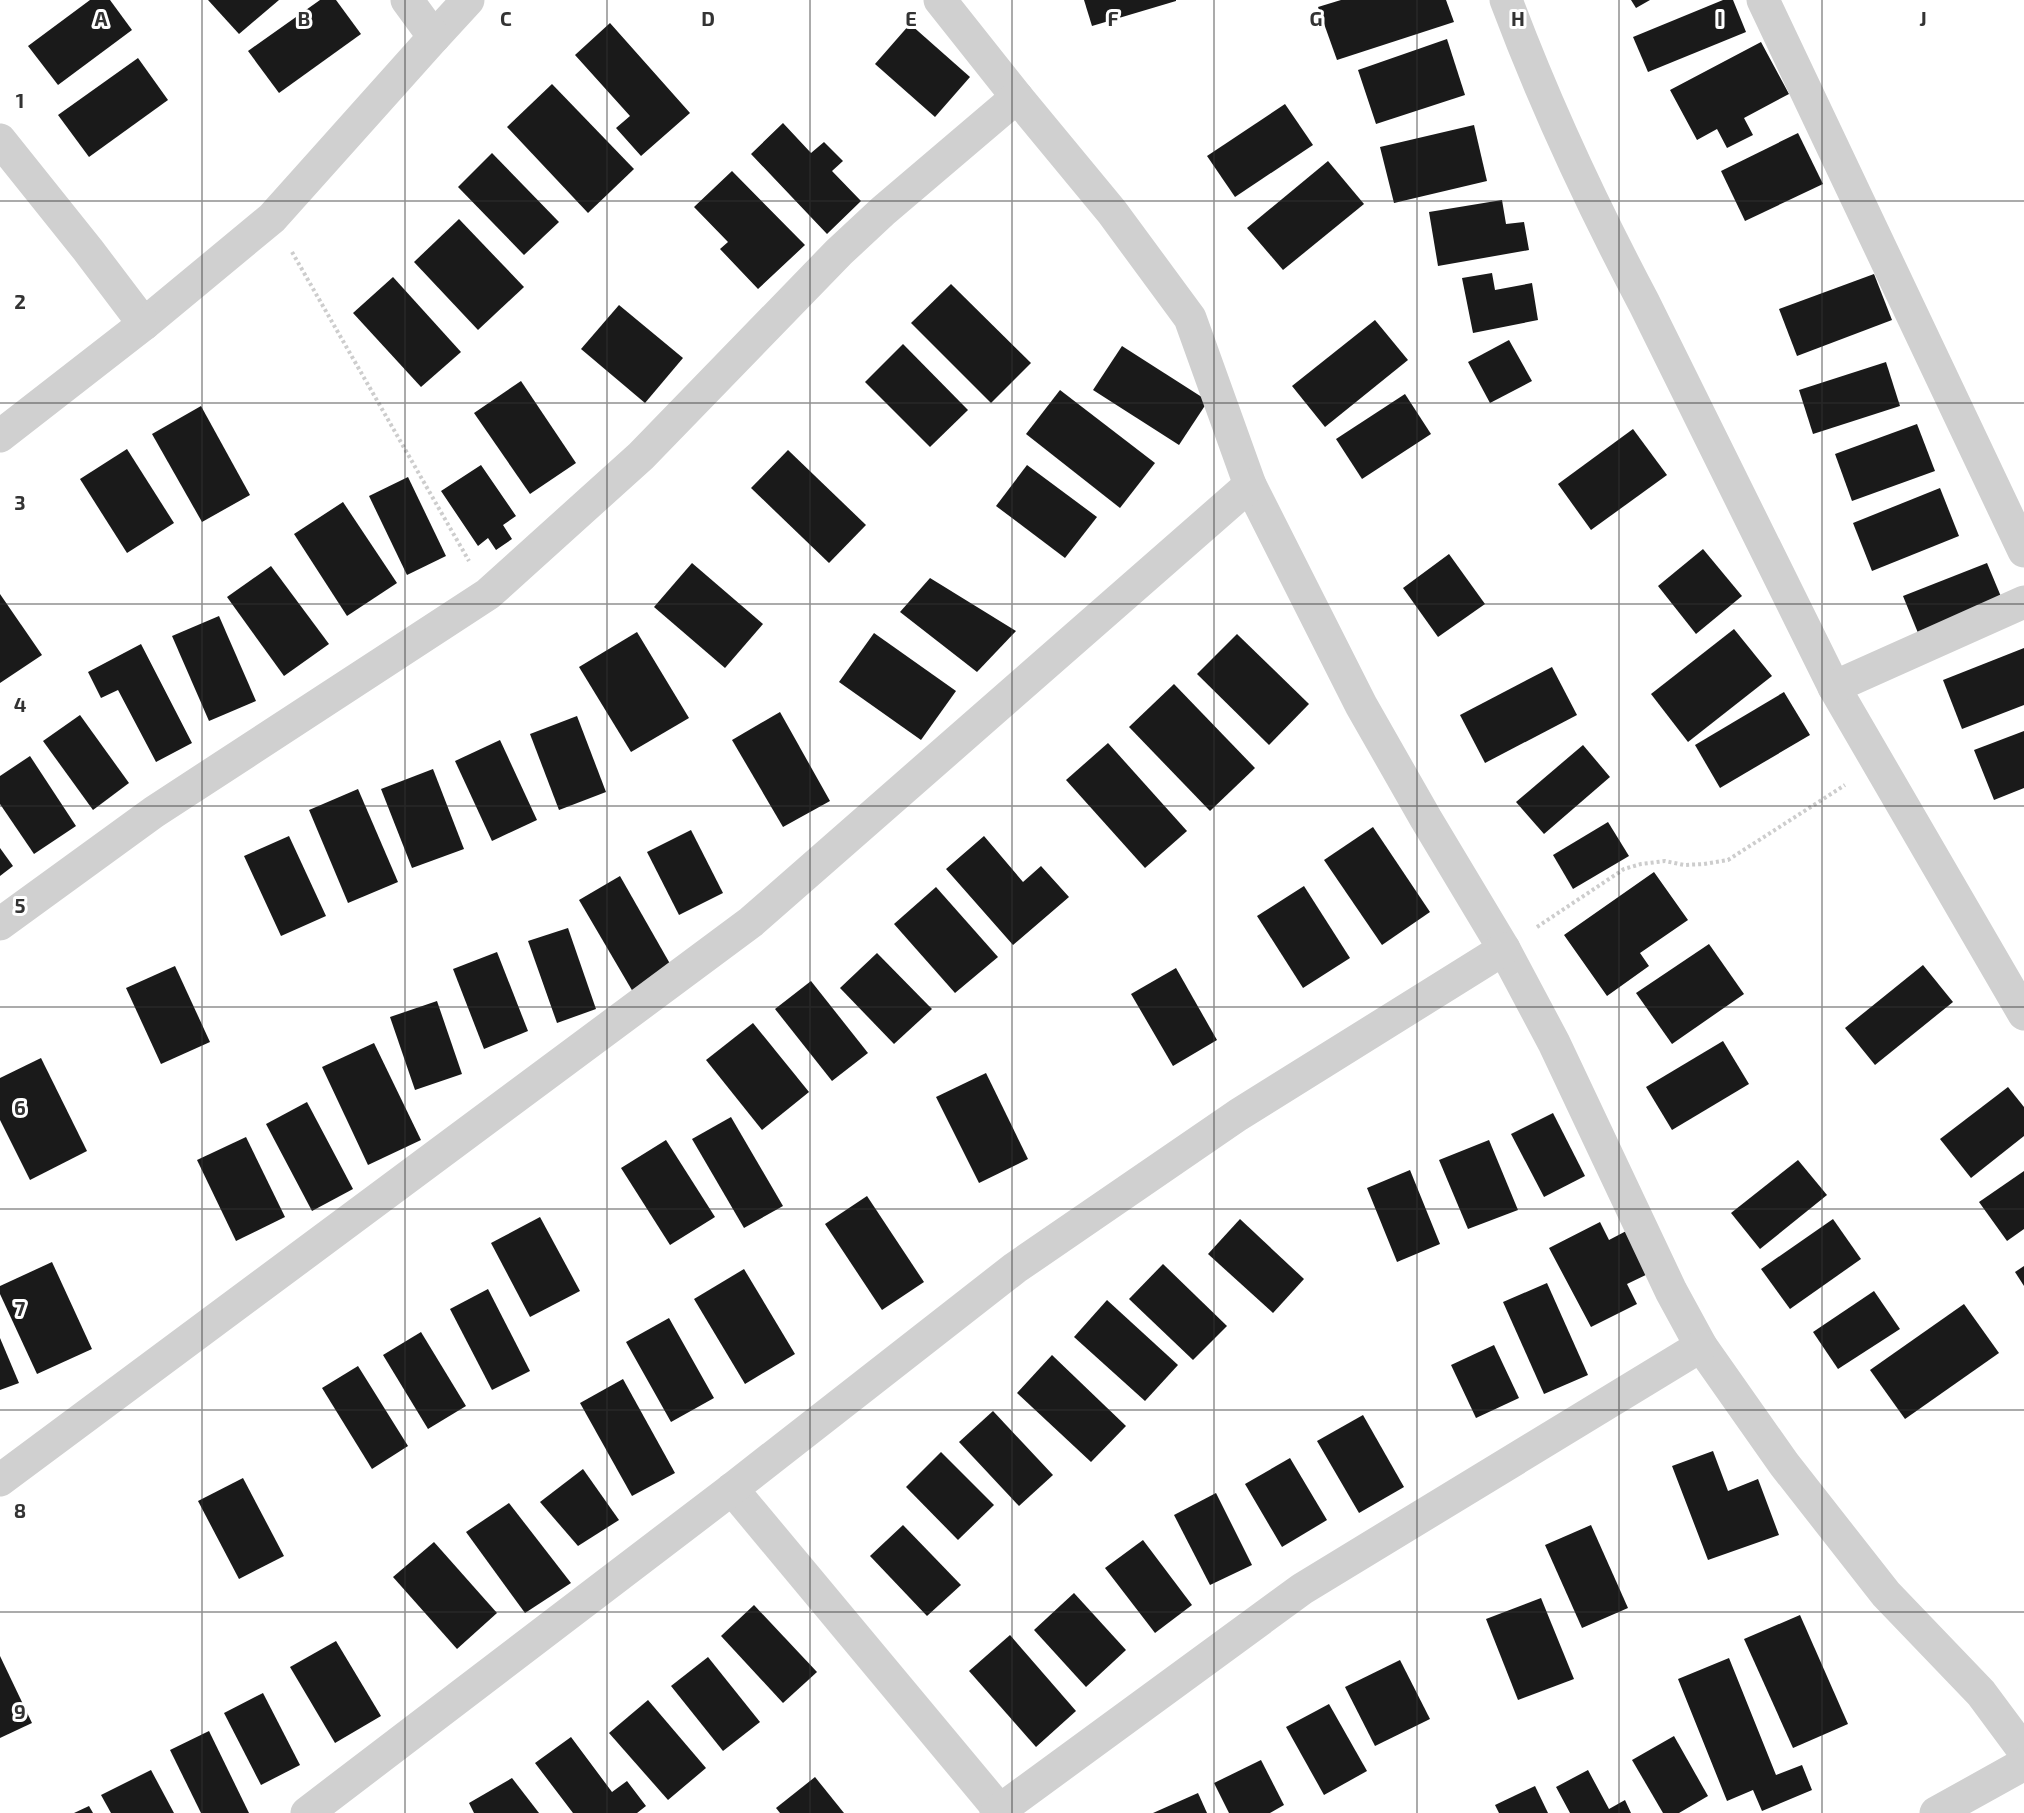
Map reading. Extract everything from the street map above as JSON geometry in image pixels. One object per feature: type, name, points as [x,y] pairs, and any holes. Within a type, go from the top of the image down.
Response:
[{"type":"street","points":[[407,0],[434,37]]},
{"type":"street","points":[[0,436],[144,324],[272,218],[468,0]]},
{"type":"street","points":[[940,0],[1112,212],[1190,318],[1250,485],[1361,705],[1504,949],[1554,1043],[1671,1291],[1701,1346],[1784,1464],[1886,1594],[1980,1693],[2024,1751]]},
{"type":"street","points":[[1506,0],[1549,108],[1611,241],[1650,313],[1834,687],[2024,1014]]},
{"type":"street","points":[[1763,0],[2024,551]]},
{"type":"street","points":[[0,924],[154,812],[488,594],[641,456],[790,301],[883,211],[1017,97]]},
{"type":"street","points":[[0,140],[144,324]]},
{"type":"street","points":[[0,1480],[751,922],[1250,485]]},
{"type":"street","points":[[1834,687],[2024,602]]},
{"type":"street","points":[[308,1813],[732,1489],[1015,1268],[1238,1115],[1504,949]]},
{"type":"street","points":[[732,1489],[999,1812],[1302,1589],[1701,1346]]},
{"type":"street","points":[[1936,1813],[2024,1764]]},
{"type":"path","points":[[272,218],[488,594]]},
{"type":"path","points":[[1504,949],[1624,869],[1665,861],[1684,865],[1728,860],[1826,798],[1878,760]]},
{"type":"building","points":[[90,0],[110,0],[132,30],[58,85],[28,46]]},
{"type":"building","points":[[208,0],[279,0],[239,34]]},
{"type":"building","points":[[320,0],[336,0],[361,34],[279,93],[248,51]]},
{"type":"building","points":[[1084,0],[1176,0],[1176,1],[1092,26]]},
{"type":"building","points":[[1341,0],[1446,0],[1454,22],[1337,60],[1318,7]]},
{"type":"building","points":[[1631,0],[1650,0],[1636,8]]},
{"type":"building","points":[[1723,0],[1733,0],[1746,32],[1648,72],[1633,37]]},
{"type":"building","points":[[610,23],[690,113],[641,156],[616,128],[630,116],[575,55]]},
{"type":"building","points":[[910,24],[970,77],[935,117],[875,64]]},
{"type":"building","points":[[1447,39],[1465,95],[1376,124],[1358,70]]},
{"type":"building","points":[[1761,42],[1789,94],[1744,118],[1753,135],[1727,148],[1717,129],[1697,140],[1670,90]]},
{"type":"building","points":[[138,58],[168,100],[89,157],[58,115]]},
{"type":"building","points":[[552,84],[634,169],[588,213],[507,127]]},
{"type":"building","points":[[1285,104],[1313,145],[1235,197],[1207,156]]},
{"type":"building","points":[[783,123],[811,153],[824,142],[843,161],[832,171],[861,201],[827,234],[751,154]]},
{"type":"building","points":[[1474,125],[1487,181],[1394,203],[1380,147]]},
{"type":"building","points":[[1798,133],[1823,184],[1745,221],[1721,171]]},
{"type":"building","points":[[492,153],[559,222],[524,255],[458,187]]},
{"type":"building","points":[[1328,161],[1364,204],[1283,270],[1247,228]]},
{"type":"building","points":[[732,171],[805,245],[758,289],[720,249],[728,242],[694,207]]},
{"type":"building","points":[[1502,200],[1506,224],[1524,222],[1529,250],[1438,266],[1429,212]]},
{"type":"building","points":[[459,219],[524,287],[478,330],[414,262]]},
{"type":"building","points":[[1492,273],[1495,290],[1532,283],[1538,320],[1473,333],[1462,278]]},
{"type":"building","points":[[1874,274],[1892,320],[1797,356],[1779,309]]},
{"type":"building","points":[[393,277],[461,352],[421,387],[353,313]]},
{"type":"building","points":[[951,284],[1031,363],[991,403],[911,323]]},
{"type":"building","points":[[619,305],[683,358],[645,403],[581,349]]},
{"type":"building","points":[[1375,320],[1408,360],[1325,427],[1292,386]]},
{"type":"building","points":[[1509,340],[1532,381],[1490,403],[1468,362]]},
{"type":"building","points":[[903,344],[968,410],[930,447],[865,382]]},
{"type":"building","points":[[1122,346],[1208,401],[1179,445],[1093,390]]},
{"type":"building","points":[[1886,362],[1900,406],[1813,434],[1799,390]]},
{"type":"building","points":[[521,381],[576,463],[530,494],[474,413]]},
{"type":"building","points":[[1060,390],[1155,463],[1120,508],[1026,434]]},
{"type":"building","points":[[1405,394],[1431,434],[1362,479],[1336,439]]},
{"type":"building","points":[[201,406],[250,495],[202,522],[152,434]]},
{"type":"building","points":[[1917,424],[1935,471],[1852,501],[1835,454]]},
{"type":"building","points":[[1633,429],[1667,475],[1591,530],[1558,484]]},
{"type":"building","points":[[127,449],[174,523],[127,553],[80,479]]},
{"type":"building","points":[[788,450],[866,525],[829,563],[751,488]]},
{"type":"building","points":[[481,465],[516,516],[503,525],[512,539],[496,550],[488,538],[478,546],[441,491]]},
{"type":"building","points":[[1027,465],[1097,517],[1065,558],[996,506]]},
{"type":"building","points":[[408,477],[446,556],[407,575],[369,496]]},
{"type":"building","points":[[1940,488],[1959,536],[1872,571],[1853,523]]},
{"type":"building","points":[[343,502],[397,583],[347,616],[294,534]]},
{"type":"building","points":[[1703,549],[1742,596],[1696,634],[1658,586]]},
{"type":"building","points":[[1449,554],[1485,604],[1438,637],[1403,588]]},
{"type":"building","points":[[692,563],[763,624],[725,668],[654,607]]},
{"type":"building","points":[[1987,563],[2002,599],[1918,633],[1903,596]]},
{"type":"building","points":[[271,566],[329,644],[284,676],[227,597]]},
{"type":"building","points":[[930,578],[1016,631],[977,672],[900,612]]},
{"type":"building","points":[[0,594],[42,655],[0,683]]},
{"type":"building","points":[[219,616],[256,701],[209,721],[172,636]]},
{"type":"building","points":[[1734,629],[1772,676],[1688,742],[1651,694]]},
{"type":"building","points":[[637,632],[689,718],[631,752],[579,667]]},
{"type":"building","points":[[874,633],[956,691],[921,740],[839,682]]},
{"type":"building","points":[[1237,634],[1309,704],[1269,745],[1197,674]]},
{"type":"building","points":[[141,644],[192,743],[156,762],[118,690],[101,698],[88,672]]},
{"type":"building","points":[[2024,648],[2024,705],[1962,729],[1943,680]]},
{"type":"building","points":[[1552,667],[1577,715],[1485,763],[1460,715]]},
{"type":"building","points":[[1174,684],[1255,768],[1210,811],[1129,727]]},
{"type":"building","points":[[1784,692],[1810,735],[1720,788],[1695,745]]},
{"type":"building","points":[[780,712],[830,801],[783,827],[732,740]]},
{"type":"building","points":[[80,715],[129,783],[93,810],[43,741]]},
{"type":"building","points":[[577,716],[606,792],[559,810],[530,734]]},
{"type":"building","points":[[2024,731],[2024,788],[1994,800],[1974,750]]},
{"type":"building","points":[[500,740],[537,820],[492,841],[455,761]]},
{"type":"building","points":[[1108,743],[1187,831],[1145,868],[1066,780]]},
{"type":"building","points":[[1583,745],[1610,777],[1544,834],[1516,802]]},
{"type":"building","points":[[30,756],[76,826],[34,854],[0,804],[0,776]]},
{"type":"building","points":[[433,769],[464,849],[412,868],[381,789]]},
{"type":"building","points":[[358,789],[398,882],[348,903],[309,810]]},
{"type":"building","points":[[1608,822],[1629,856],[1573,889],[1553,855]]},
{"type":"building","points":[[1373,827],[1430,912],[1382,945],[1324,860]]},
{"type":"building","points":[[691,830],[723,893],[679,915],[647,852]]},
{"type":"building","points":[[289,836],[326,916],[281,936],[244,856]]},
{"type":"building","points":[[984,836],[1023,882],[1041,866],[1069,897],[1013,945],[946,869]]},
{"type":"building","points":[[0,848],[13,866],[0,876]]},
{"type":"building","points":[[1654,872],[1688,920],[1640,953],[1649,966],[1607,996],[1564,935]]},
{"type":"building","points":[[620,876],[673,969],[633,992],[579,900]]},
{"type":"building","points":[[1304,886],[1350,958],[1303,988],[1257,916]]},
{"type":"building","points":[[936,887],[998,957],[955,993],[894,924]]},
{"type":"building","points":[[568,928],[596,1009],[557,1023],[528,941]]},
{"type":"building","points":[[1709,944],[1744,994],[1672,1044],[1636,993]]},
{"type":"building","points":[[497,952],[528,1031],[484,1049],[453,969]]},
{"type":"building","points":[[877,953],[932,1009],[894,1044],[840,988]]},
{"type":"building","points":[[1923,965],[1953,1002],[1875,1065],[1845,1028]]},
{"type":"building","points":[[175,966],[210,1042],[161,1064],[126,988]]},
{"type":"building","points":[[1176,968],[1217,1040],[1173,1066],[1131,994]]},
{"type":"building","points":[[811,981],[868,1053],[832,1081],[775,1009]]},
{"type":"building","points":[[437,1001],[462,1074],[415,1090],[390,1017]]},
{"type":"building","points":[[753,1023],[809,1092],[762,1130],[706,1060]]},
{"type":"building","points":[[1723,1041],[1749,1084],[1672,1130],[1646,1087]]},
{"type":"building","points":[[374,1043],[421,1140],[368,1165],[322,1067]]},
{"type":"building","points":[[41,1058],[87,1151],[30,1180],[0,1120],[0,1078]]},
{"type":"building","points":[[986,1073],[1028,1159],[979,1183],[936,1097]]},
{"type":"building","points":[[2008,1087],[2024,1107],[2024,1136],[1971,1178],[1940,1139]]},
{"type":"building","points":[[307,1102],[353,1189],[312,1211],[266,1124]]},
{"type":"building","points":[[1553,1113],[1585,1176],[1544,1197],[1511,1134]]},
{"type":"building","points":[[731,1117],[783,1206],[744,1228],[692,1139]]},
{"type":"building","points":[[246,1137],[285,1217],[236,1241],[197,1160]]},
{"type":"building","points":[[666,1140],[715,1217],[670,1245],[621,1168]]},
{"type":"building","points":[[1489,1140],[1518,1210],[1468,1229],[1439,1160]]},
{"type":"building","points":[[1798,1160],[1827,1195],[1760,1249],[1731,1213]]},
{"type":"building","points":[[1410,1170],[1440,1244],[1397,1262],[1367,1188]]},
{"type":"building","points":[[2024,1171],[2024,1229],[2007,1241],[1979,1202]]},
{"type":"building","points":[[867,1196],[924,1282],[882,1310],[825,1224]]},
{"type":"building","points":[[540,1217],[580,1291],[530,1317],[491,1243]]},
{"type":"building","points":[[1240,1219],[1304,1279],[1273,1313],[1208,1254]]},
{"type":"building","points":[[1833,1219],[1861,1259],[1790,1309],[1761,1269]]},
{"type":"building","points":[[1600,1222],[1609,1240],[1630,1229],[1652,1272],[1627,1284],[1637,1304],[1591,1327],[1549,1248]]},
{"type":"building","points":[[52,1262],[92,1349],[37,1374],[0,1294],[0,1286]]},
{"type":"building","points":[[1163,1264],[1227,1326],[1193,1360],[1129,1299]]},
{"type":"building","points":[[2024,1266],[2024,1286],[2015,1272]]},
{"type":"building","points":[[744,1269],[795,1354],[745,1384],[694,1299]]},
{"type":"building","points":[[1547,1283],[1588,1375],[1544,1394],[1503,1302]]},
{"type":"building","points":[[488,1289],[530,1371],[492,1390],[450,1309]]},
{"type":"building","points":[[1874,1291],[1900,1329],[1838,1369],[1813,1332]]},
{"type":"building","points":[[1107,1300],[1178,1365],[1145,1401],[1074,1337]]},
{"type":"building","points":[[1964,1304],[1999,1353],[1905,1419],[1870,1370]]},
{"type":"building","points":[[669,1318],[714,1398],[671,1422],[626,1342]]},
{"type":"building","points":[[421,1332],[466,1406],[428,1429],[383,1355]]},
{"type":"building","points":[[0,1338],[19,1383],[0,1390]]},
{"type":"building","points":[[1494,1345],[1519,1398],[1476,1418],[1451,1365]]},
{"type":"building","points":[[1052,1355],[1126,1426],[1091,1462],[1017,1393]]},
{"type":"building","points":[[358,1366],[408,1446],[372,1469],[322,1388]]},
{"type":"building","points":[[623,1379],[675,1473],[632,1496],[580,1403]]},
{"type":"building","points":[[993,1411],[1053,1475],[1019,1506],[959,1442]]},
{"type":"building","points":[[1363,1415],[1404,1487],[1359,1513],[1317,1441]]},
{"type":"building","points":[[1713,1451],[1728,1491],[1758,1479],[1779,1535],[1708,1560],[1672,1466]]},
{"type":"building","points":[[941,1452],[994,1505],[958,1540],[906,1487]]},
{"type":"building","points":[[1290,1458],[1327,1520],[1282,1547],[1245,1484]]},
{"type":"building","points":[[583,1469],[619,1520],[578,1546],[540,1502]]},
{"type":"building","points":[[243,1478],[284,1556],[239,1579],[198,1501]]},
{"type":"building","points":[[1216,1493],[1252,1565],[1210,1585],[1174,1515]]},
{"type":"building","points":[[509,1503],[571,1583],[525,1613],[466,1532]]},
{"type":"building","points":[[903,1525],[961,1585],[927,1616],[870,1556]]},
{"type":"building","points":[[1591,1525],[1628,1608],[1582,1628],[1545,1545]]},
{"type":"building","points":[[1143,1540],[1192,1605],[1155,1633],[1105,1568]]},
{"type":"building","points":[[434,1542],[497,1613],[457,1649],[393,1577]]},
{"type":"building","points":[[1074,1593],[1126,1650],[1086,1687],[1034,1630]]},
{"type":"building","points":[[1541,1598],[1574,1679],[1518,1700],[1486,1619]]},
{"type":"building","points":[[754,1605],[817,1672],[783,1703],[721,1636]]},
{"type":"building","points":[[1800,1615],[1848,1724],[1793,1748],[1744,1639]]},
{"type":"building","points":[[1010,1635],[1076,1711],[1036,1747],[969,1671]]},
{"type":"building","points":[[336,1641],[381,1716],[335,1743],[290,1667]]},
{"type":"building","points":[[0,1656],[32,1723],[0,1738]]},
{"type":"building","points":[[708,1657],[760,1722],[723,1751],[671,1686]]},
{"type":"building","points":[[1729,1658],[1776,1775],[1802,1765],[1812,1790],[1762,1811],[1753,1790],[1727,1801],[1678,1679]]},
{"type":"building","points":[[1400,1660],[1430,1719],[1375,1746],[1345,1687]]},
{"type":"building","points":[[263,1693],[300,1765],[261,1785],[224,1713]]},
{"type":"building","points":[[648,1700],[706,1768],[668,1800],[609,1733]]},
{"type":"building","points":[[1329,1704],[1367,1771],[1324,1795],[1286,1727]]},
{"type":"building","points":[[209,1731],[249,1813],[201,1813],[170,1750]]},
{"type":"building","points":[[1674,1736],[1708,1796],[1679,1813],[1663,1813],[1632,1760]]},
{"type":"building","points":[[571,1737],[612,1792],[627,1781],[646,1806],[637,1813],[573,1813],[535,1763]]},
{"type":"building","points":[[1261,1760],[1284,1805],[1270,1813],[1229,1813],[1214,1783]]},
{"type":"building","points":[[151,1770],[174,1813],[111,1813],[101,1795]]},
{"type":"building","points":[[1588,1770],[1609,1809],[1625,1800],[1631,1813],[1570,1813],[1556,1787]]},
{"type":"building","points":[[815,1777],[844,1813],[780,1813],[776,1808]]},
{"type":"building","points":[[512,1778],[539,1813],[474,1813],[469,1803]]},
{"type":"building","points":[[1535,1786],[1548,1813],[1499,1813],[1495,1805]]},
{"type":"building","points":[[1198,1793],[1207,1813],[1153,1813]]},
{"type":"building","points":[[89,1806],[93,1813],[74,1813]]}]
